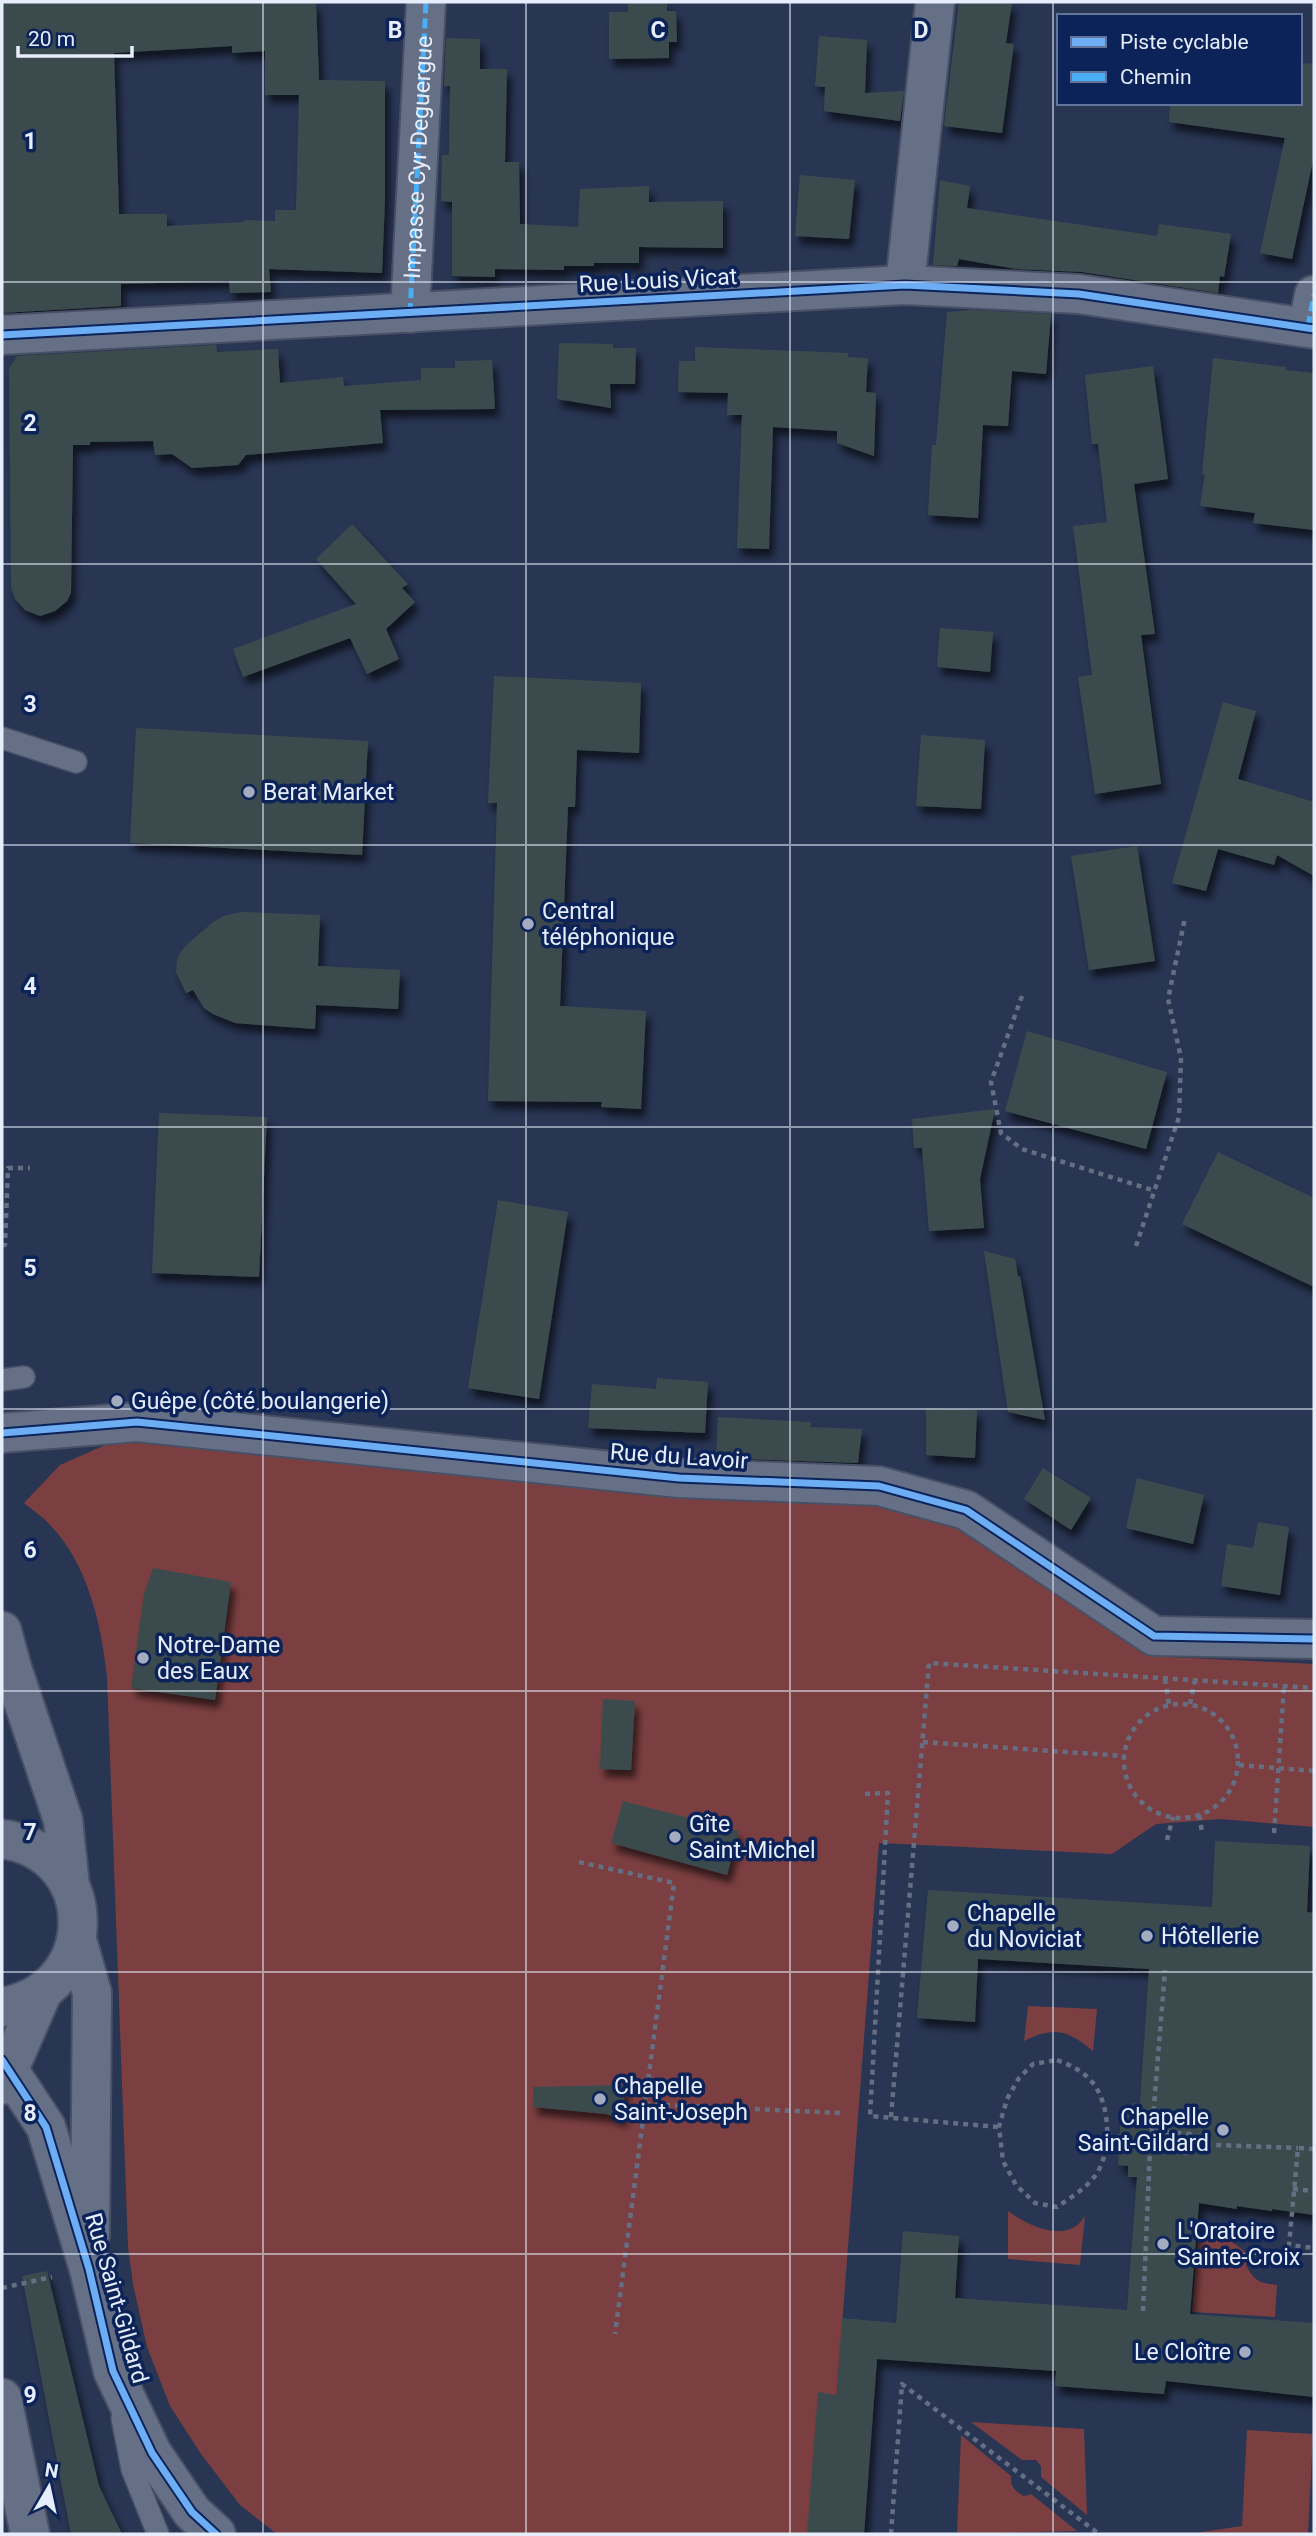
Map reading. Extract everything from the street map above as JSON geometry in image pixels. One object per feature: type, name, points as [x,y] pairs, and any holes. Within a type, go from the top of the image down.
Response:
[{"type":"street","name":"Impasse Cyr Deguergue","points":[[410,313],[426,2]]},
{"type":"street","points":[[905,285],[935,2]]},
{"type":"street","name":"Rue Louis Vicat","points":[[2,335],[905,285],[1079,294],[1312,317]]},
{"type":"street","name":"Rue du Lavoir","points":[[2,1433],[137,1422],[679,1478],[879,1486],[965,1510],[1154,1636],[1314,1639]]},
{"type":"street","points":[[2,1630],[63,1820],[70,1886],[77,1913],[76,1940],[70,1960],[59,1978],[20,2004],[2,2007]]},
{"type":"street","points":[[2,1839],[38,1850],[57,1866],[70,1886]]},
{"type":"street","name":"Rue Saint-Gildard","points":[[76,1940],[92,1993],[89,2269]]},
{"type":"street","points":[[4,2072],[43,1991]]},
{"type":"street","name":"Rue Saint-Gildard","points":[[4,2072],[46,2127],[89,2269],[113,2371],[152,2452],[192,2512],[216,2534]]},
{"type":"street","points":[[2,2398],[30,2534]]},
{"type":"lane","points":[[2,737],[76,762]]},
{"type":"lane","points":[[2,1380],[24,1377]]},
{"type":"lane","points":[[113,2371],[132,2469],[158,2534]]},
{"type":"path","points":[[1136,1246],[1179,1116],[1181,1058],[1168,999],[1185,918]]},
{"type":"path","points":[[1022,996],[991,1082],[1000,1133],[1022,1149],[1155,1191]]},
{"type":"path","points":[[2,1245],[5,1245],[8,1168],[30,1168]]},
{"type":"path","points":[[891,2117],[929,1663],[1314,1688]]},
{"type":"path","points":[[1165,1679],[1169,1704]]},
{"type":"path","points":[[1190,1704],[1195,1680]]},
{"type":"path","points":[[1274,1833],[1284,1686]]},
{"type":"path","points":[[1169,1704],[1190,1704],[1207,1709],[1221,1719],[1231,1732],[1237,1748],[1235,1782],[1227,1796],[1214,1807],[1186,1818],[1156,1812],[1137,1796],[1125,1773],[1124,1756],[1128,1739],[1138,1723],[1169,1704]]},
{"type":"path","points":[[923,1742],[1124,1756]]},
{"type":"path","points":[[1238,1765],[1314,1771]]},
{"type":"path","points":[[865,1794],[888,1793],[870,2116],[999,2127]]},
{"type":"path","points":[[1199,1815],[1202,1832]]},
{"type":"path","points":[[1167,1840],[1172,1817]]},
{"type":"path","points":[[579,1862],[674,1883],[615,2333]]},
{"type":"path","points":[[1143,2311],[1150,2149],[1166,1970]]},
{"type":"path","points":[[1057,2060],[1077,2067],[1094,2084],[1103,2104],[1107,2135],[1104,2157],[1095,2176],[1077,2194],[1056,2207],[1035,2203],[1016,2185],[1003,2161],[999,2127],[1006,2099],[1019,2078],[1033,2064],[1057,2060]]},
{"type":"path","points":[[645,2104],[841,2113]]},
{"type":"path","points":[[1150,2149],[1189,2153],[1190,2144],[1190,2134],[1152,2131]]},
{"type":"path","points":[[1107,2135],[1151,2142]]},
{"type":"path","points":[[1190,2144],[1314,2149]]},
{"type":"path","points":[[1298,2148],[1289,2245],[1314,2248]]},
{"type":"path","points":[[1293,2189],[1314,2191]]},
{"type":"path","points":[[2,2288],[89,2269]]},
{"type":"path","points":[[891,2534],[902,2384],[1099,2534]]},
{"type":"shaded area","points":[[119,1439],[884,1498],[959,1523],[1150,1656],[1314,1664],[1314,1827],[1221,1819],[1156,1824],[1112,1854],[879,1843],[826,2534],[277,2534],[240,2505],[201,2454],[170,2406],[147,2347],[128,2247],[107,1676],[101,1636],[90,1595],[74,1557],[49,1524],[24,1503],[60,1465]]},
{"type":"shaded area","points":[[1028,2006],[1097,2009],[1093,2051],[1076,2038],[1060,2032],[1044,2033],[1024,2041]]},
{"type":"shaded area","points":[[1008,2211],[1037,2227],[1058,2231],[1069,2230],[1078,2225],[1085,2216],[1080,2265],[1008,2259]]},
{"type":"shaded area","points":[[1220,2232],[1249,2255],[1246,2265],[1255,2278],[1277,2285],[1275,2317],[1192,2312],[1198,2238]]},
{"type":"shaded area","points":[[971,2422],[1084,2429],[1087,2515],[1041,2477],[1041,2466],[1036,2460],[1022,2460]]},
{"type":"shaded area","points":[[1247,2430],[1313,2434],[1308,2534],[1188,2534],[1242,2526]]},
{"type":"shaded area","points":[[961,2435],[1011,2476],[1012,2486],[1016,2490],[1024,2496],[1031,2494],[1077,2531],[957,2534]]},
{"type":"building","points":[[2,2],[316,2],[319,80],[385,81],[382,273],[269,269],[271,292],[230,293],[229,281],[121,284],[121,306],[2,313]],"holes":[[[232,46],[232,53],[265,51],[265,95],[299,95],[296,210],[275,210],[275,221],[244,220],[167,226],[167,214],[119,214],[114,53]]]},
{"type":"building","points":[[628,2],[667,2],[667,11],[676,11],[677,42],[669,42],[669,58],[609,59],[609,12],[628,12]]},
{"type":"building","points":[[959,2],[1012,2],[1006,43],[1014,44],[1002,133],[944,126]]},
{"type":"building","points":[[819,36],[867,40],[865,93],[904,91],[900,121],[824,111],[825,87],[815,86]]},
{"type":"building","points":[[446,38],[480,39],[480,69],[507,69],[505,162],[519,162],[520,224],[578,227],[580,189],[649,186],[649,202],[723,201],[723,248],[639,247],[639,263],[594,263],[594,266],[564,266],[564,270],[495,269],[495,277],[452,276],[452,202],[441,201],[442,155],[449,155],[450,86],[444,86]]},
{"type":"building","points":[[1302,63],[1314,64],[1314,156],[1292,259],[1260,253],[1285,138],[1169,122],[1170,105],[1302,105]]},
{"type":"building","points":[[800,175],[855,180],[849,239],[795,236]]},
{"type":"building","points":[[940,180],[970,186],[967,208],[1157,236],[1159,224],[1231,234],[1224,277],[1220,276],[1218,293],[1082,272],[1016,269],[959,259],[957,266],[933,265]]},
{"type":"building","points":[[972,310],[1051,314],[1046,374],[1012,371],[1008,426],[983,425],[978,518],[928,515],[932,445],[936,445],[947,312]]},
{"type":"building","points":[[559,343],[613,344],[613,348],[636,348],[635,384],[610,384],[611,408],[557,399]]},
{"type":"building","points":[[216,345],[217,352],[278,349],[280,383],[343,377],[344,386],[421,380],[421,368],[455,368],[455,361],[492,360],[495,409],[380,410],[383,443],[246,455],[238,465],[192,468],[172,454],[155,455],[153,441],[90,442],[90,445],[73,445],[71,593],[67,601],[55,611],[40,616],[25,610],[15,599],[11,587],[9,368],[17,356]]},
{"type":"building","points":[[695,347],[848,353],[848,357],[868,358],[866,392],[876,393],[874,456],[837,443],[837,431],[773,427],[769,549],[737,548],[742,415],[727,415],[728,393],[678,392],[679,361],[695,361]]},
{"type":"building","points":[[1213,358],[1314,373],[1314,530],[1253,523],[1255,513],[1200,506],[1205,474],[1202,475]]},
{"type":"building","points":[[1153,366],[1168,479],[1134,484],[1155,634],[1141,635],[1161,784],[1095,794],[1078,677],[1092,675],[1073,526],[1107,522],[1098,444],[1092,444],[1085,375]]},
{"type":"building","points":[[352,524],[408,584],[402,588],[415,602],[386,629],[399,659],[367,674],[350,638],[243,677],[233,649],[356,604],[316,559]]},
{"type":"building","points":[[940,628],[993,632],[990,672],[937,667]]},
{"type":"building","name":"Central téléphonique","points":[[494,676],[641,683],[639,753],[577,750],[575,807],[568,807],[560,1006],[646,1011],[641,1109],[601,1107],[602,1102],[488,1101],[497,803],[488,803]]},
{"type":"building","points":[[1223,702],[1256,711],[1238,779],[1314,802],[1314,876],[1277,855],[1274,865],[1218,849],[1206,891],[1172,883]]},
{"type":"building","name":"Berat Market","points":[[136,728],[368,741],[362,855],[130,843]]},
{"type":"building","points":[[921,735],[985,740],[981,809],[916,806]]},
{"type":"building","points":[[1137,846],[1155,961],[1089,970],[1071,856]]},
{"type":"building","points":[[241,912],[320,915],[318,966],[400,970],[398,1009],[316,1005],[315,1029],[235,1023],[213,1014],[204,1008],[193,990],[186,993],[176,972],[177,959],[184,947],[212,923],[224,916]]},
{"type":"building","points":[[1027,1031],[1167,1072],[1146,1149],[1005,1111]]},
{"type":"building","points":[[995,1109],[980,1179],[984,1228],[929,1231],[922,1148],[914,1148],[912,1119]]},
{"type":"building","points":[[159,1113],[267,1117],[259,1277],[152,1273]]},
{"type":"building","points":[[1218,1152],[1314,1198],[1314,1287],[1182,1224]]},
{"type":"building","points":[[498,1200],[568,1212],[539,1399],[468,1388]]},
{"type":"building","points":[[984,1251],[1015,1259],[1045,1420],[1008,1412]]},
{"type":"building","points":[[657,1378],[708,1382],[705,1433],[588,1428],[592,1384],[656,1389]]},
{"type":"building","points":[[926,1408],[977,1410],[975,1458],[926,1455]]},
{"type":"building","points":[[718,1417],[811,1422],[811,1427],[862,1429],[858,1463],[716,1458]]},
{"type":"building","points":[[1043,1468],[1091,1498],[1071,1530],[1024,1499]]},
{"type":"building","points":[[1137,1478],[1204,1495],[1193,1544],[1126,1528]]},
{"type":"building","points":[[1258,1522],[1289,1527],[1280,1595],[1221,1586],[1227,1544],[1253,1548]]},
{"type":"building","points":[[153,1568],[231,1582],[215,1700],[131,1688],[144,1594]]},
{"type":"building","points":[[603,1699],[635,1701],[631,1770],[600,1769]]},
{"type":"building","name":"Gîte Saint-Michel","points":[[623,1801],[739,1831],[727,1875],[611,1843]]},
{"type":"building","points":[[1215,1841],[1310,1846],[1307,1912],[1314,1913],[1314,2215],[1199,2203],[1190,2314],[1314,2323],[1314,2397],[1166,2381],[1164,2394],[1055,2386],[1056,2371],[877,2359],[864,2534],[807,2534],[818,2392],[837,2395],[842,2318],[896,2323],[903,2231],[959,2236],[955,2298],[1127,2310],[1137,2177],[1128,2177],[1128,2166],[1118,2165],[1121,2112],[1131,2112],[1133,2103],[1140,2103],[1149,1969],[978,1959],[975,2022],[917,2018],[928,1890],[1212,1907]]},
{"type":"building","points":[[625,2085],[623,2120],[606,2114],[533,2107],[533,2087]]},
{"type":"building","points":[[47,2271],[99,2486],[122,2534],[71,2534],[22,2276]]},
{"type":"marked path","points":[[410,313],[426,2]]},
{"type":"marked path","points":[[1308,326],[1314,295]]},
{"type":"cycle path","points":[[2,335],[905,285],[1079,294],[1314,329]]},
{"type":"cycle path","points":[[2,1433],[137,1422],[679,1478],[879,1486],[966,1510],[1154,1636],[1314,1639]]},
{"type":"cycle path","points":[[2,2060],[46,2127],[89,2269],[113,2371],[152,2453],[192,2512],[216,2534]]},
{"type":"place","name":"Berat Market","points":[[249,792]]},
{"type":"place","name":"Central téléphonique","points":[[528,924]]},
{"type":"place","name":"Guêpe (côté boulangerie)","points":[[117,1401]]},
{"type":"place","name":"Notre-Dame des Eaux","points":[[143,1658]]},
{"type":"place","name":"Gîte Saint-Michel","points":[[675,1837]]},
{"type":"place","name":"Chapelle du Noviciat","points":[[953,1926]]},
{"type":"place","name":"Hôtellerie","points":[[1147,1936]]},
{"type":"place","name":"Chapelle Saint-Joseph","points":[[600,2099]]},
{"type":"place","name":"Chapelle Saint-Gildard","points":[[1223,2130]]},
{"type":"place","name":"L'Oratoire Sainte-Croix","points":[[1163,2244]]},
{"type":"place","name":"Le Cloître","points":[[1245,2352]]}]
